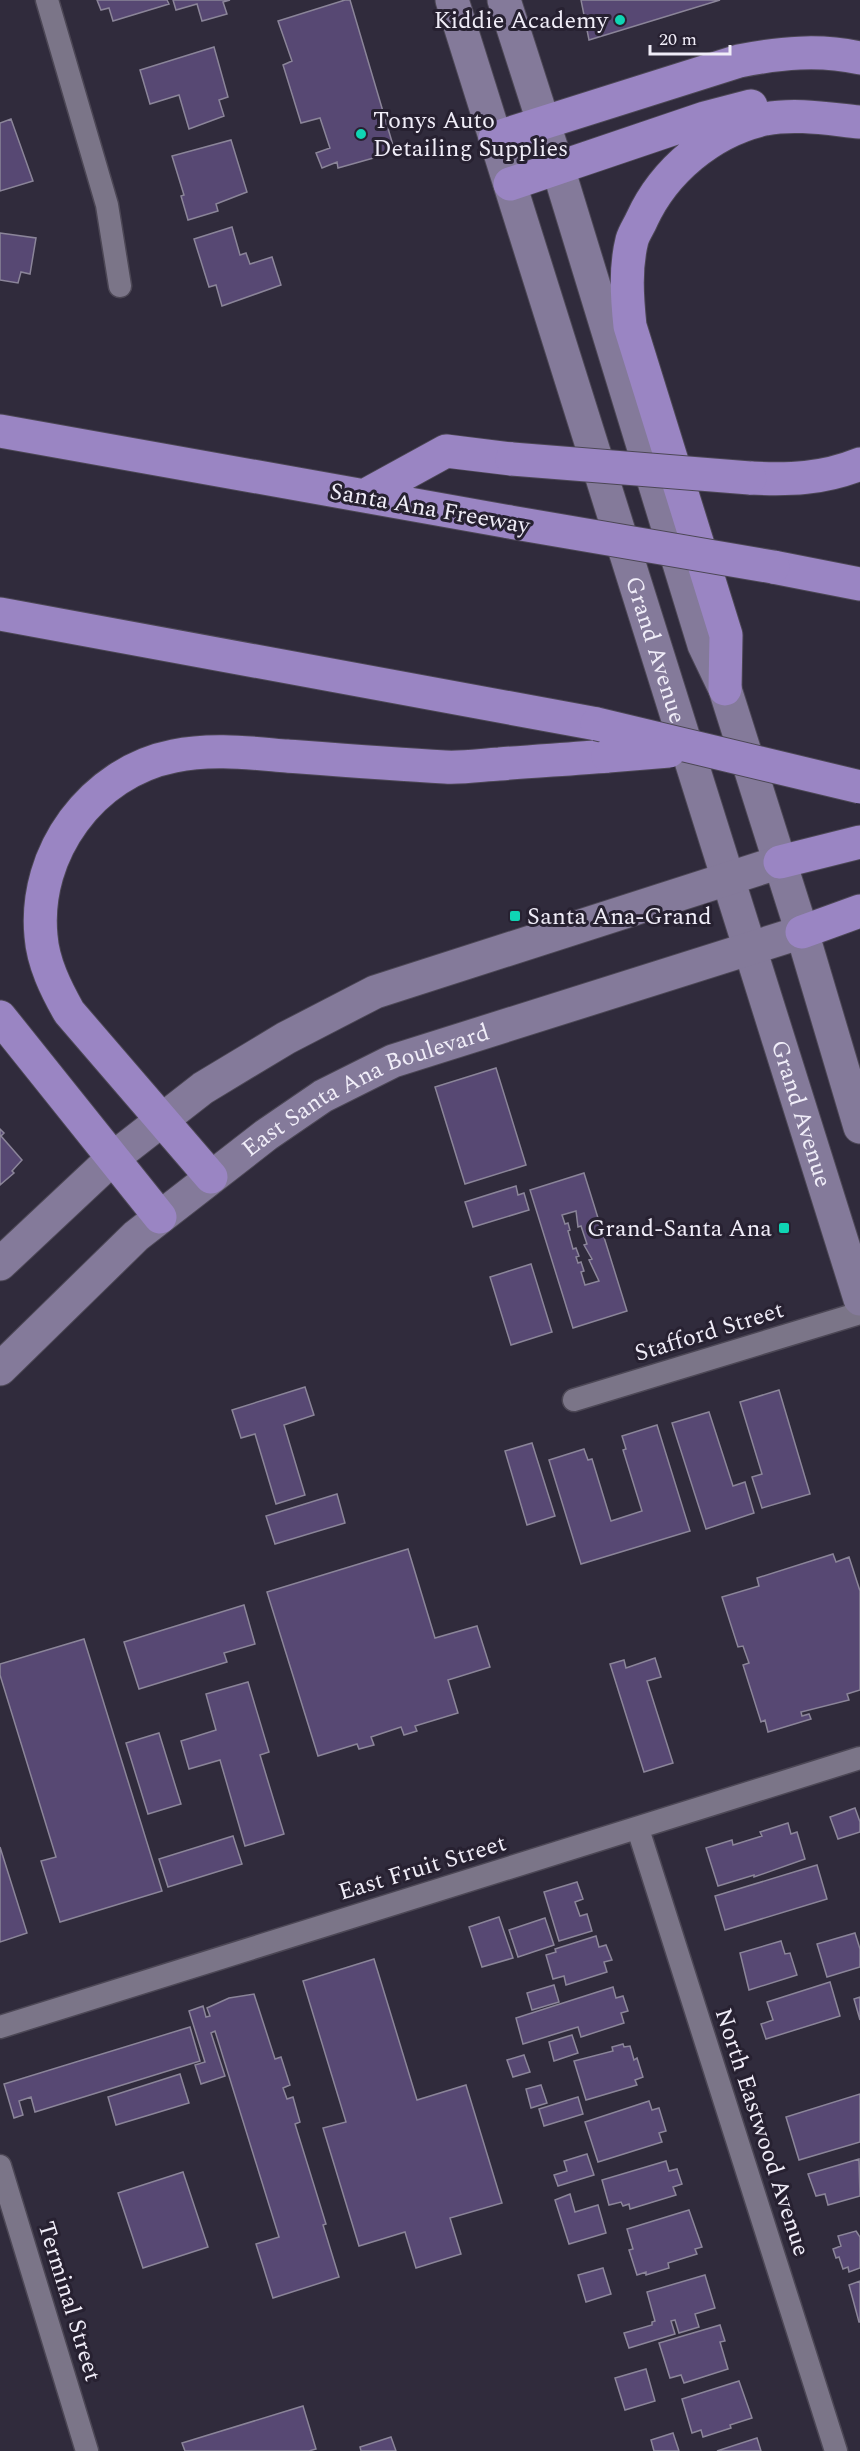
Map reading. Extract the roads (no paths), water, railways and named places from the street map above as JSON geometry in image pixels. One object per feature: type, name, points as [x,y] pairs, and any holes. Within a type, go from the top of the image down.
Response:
[{"type":"highway","points":[[495,138],[739,61],[802,52],[836,53],[860,58]]},
{"type":"highway","points":[[510,184],[705,118],[754,105],[791,100],[835,104],[860,121]]},
{"type":"highway","points":[[725,689],[726,635],[630,326],[626,286],[632,239],[651,199],[678,166],[711,142],[737,128],[765,119],[796,116],[860,121]]},
{"type":"highway","name":"Santa Ana Freeway","points":[[0,431],[773,567],[860,585]]},
{"type":"highway","points":[[364,496],[446,451],[512,459],[796,480],[842,472],[860,464]]},
{"type":"highway","points":[[0,595],[72,627]]},
{"type":"highway","points":[[0,614],[597,724],[860,787]]},
{"type":"highway","points":[[211,1177],[69,1012],[55,986],[41,937],[40,913],[44,889],[58,844],[70,825],[100,792],[152,761],[198,752],[235,752],[449,768],[699,749]]},
{"type":"highway","points":[[780,862],[860,842]]},
{"type":"highway","points":[[802,932],[860,911]]},
{"type":"highway","points":[[0,1017],[160,1217]]},
{"type":"main road","name":"Grand Avenue","points":[[452,0],[860,1299]]},
{"type":"main road","name":"Grand Avenue","points":[[504,0],[516,16],[544,124],[704,645],[725,689],[802,932],[860,1127]]},
{"type":"main road","points":[[0,1264],[112,1159],[203,1088],[276,1043],[375,992],[780,862]]},
{"type":"main road","name":"East Santa Ana Boulevard","points":[[0,1369],[136,1236],[266,1135],[323,1096],[393,1060],[802,932]]},
{"type":"street","points":[[47,0],[107,205],[120,286]]},
{"type":"street","name":"Stafford Street","points":[[574,1400],[860,1313]]},
{"type":"street","name":"East Fruit Street","points":[[0,2027],[860,1758]]},
{"type":"street","name":"North Eastwood Avenue","points":[[638,1828],[836,2451]]},
{"type":"street","name":"Terminal Street","points":[[0,2166],[87,2451]]},
{"type":"place","name":"Kiddie Academy","points":[[620,20]]},
{"type":"place","name":"Tonys Auto Detailing Supplies","points":[[361,134]]},
{"type":"place","name":"Santa Ana-Grand","points":[[515,916]]},
{"type":"place","name":"Grand-Santa Ana","points":[[784,1228]]}]
